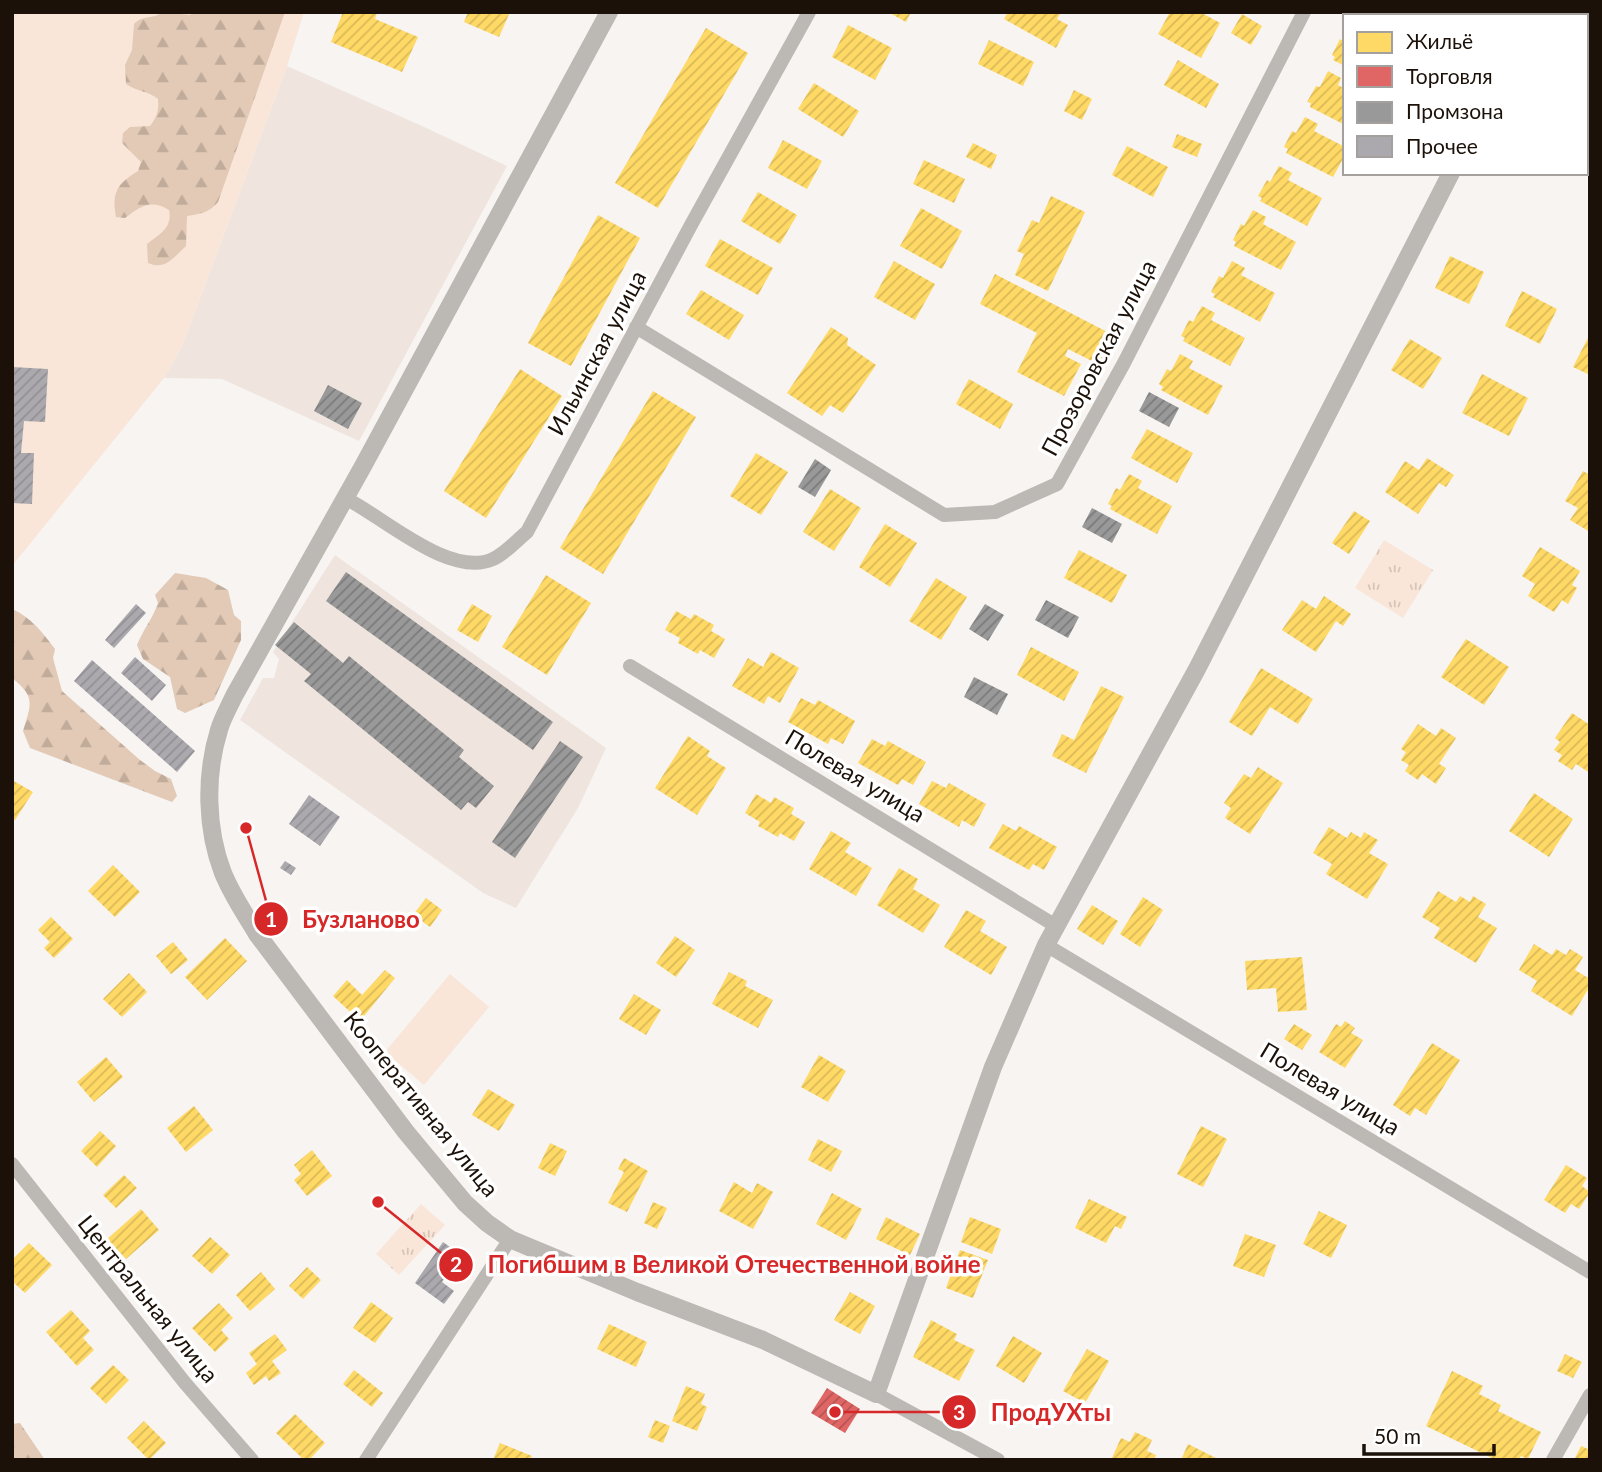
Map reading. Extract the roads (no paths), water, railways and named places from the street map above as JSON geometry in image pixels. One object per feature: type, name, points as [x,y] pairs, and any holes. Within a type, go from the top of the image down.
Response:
[{"type":"street","name":"Кооперативная улица","points":[[609,12],[345,498],[234,696],[219,729],[213,759],[210,817],[223,873],[257,934],[406,1132],[477,1214],[510,1239],[762,1340],[876,1394],[998,1460]]},
{"type":"street","name":"Ильинская улица","points":[[345,498],[442,556],[470,563],[493,559],[527,531],[809,12]]},
{"type":"street","name":"Прозоровская улица","points":[[636,327],[944,515],[995,512],[1057,484],[1124,363],[1304,12]]},
{"type":"street","points":[[876,1394],[993,1067],[1046,945],[1197,668],[1450,175]]},
{"type":"street","name":"Полевая улица","points":[[630,666],[1056,926]]},
{"type":"street","name":"Полевая улица","points":[[1046,945],[1590,1272]]},
{"type":"street","name":"Центральная улица","points":[[12,1164],[185,1383],[252,1460]]},
{"type":"street","points":[[366,1460],[510,1239]]},
{"type":"street","points":[[1553,1460],[1590,1395]]},
{"type":"place","name":"Бузланово","points":[[246,828]]},
{"type":"place","name":"Погибшим в Великой Отечественной войне","points":[[378,1202]]},
{"type":"place","name":"ПродУХты","points":[[835,1412]]}]
